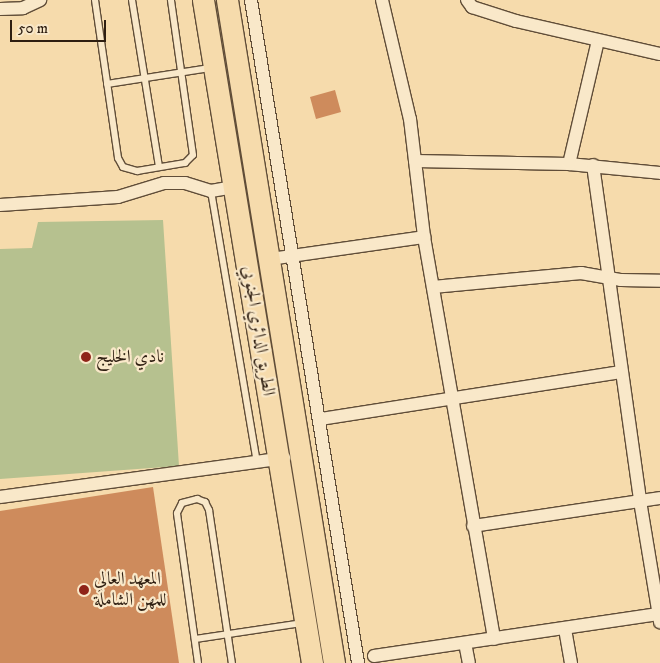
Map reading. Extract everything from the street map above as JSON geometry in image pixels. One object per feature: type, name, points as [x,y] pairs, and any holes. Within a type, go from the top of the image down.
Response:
[{"type":"main road","name":"الطريق الدائري الجنوبي","points":[[204,0],[312,663]]},
{"type":"main road","name":"الطريق الدائري الجنوبي","points":[[227,0],[334,663]]},
{"type":"street","points":[[0,9],[23,8],[40,0]]},
{"type":"street","points":[[251,0],[321,419],[358,663]]},
{"type":"street","points":[[382,0],[410,119],[424,237],[494,639]]},
{"type":"street","points":[[467,0],[472,7],[516,22],[660,54]]},
{"type":"street","points":[[569,164],[598,40]]},
{"type":"street","points":[[415,161],[569,164],[660,173]]},
{"type":"street","points":[[374,656],[660,617],[640,501],[607,278],[593,166]]},
{"type":"street","points":[[0,205],[118,197],[175,182],[211,191],[234,187]]},
{"type":"street","points":[[270,259],[424,237]]},
{"type":"street","points":[[433,287],[582,273],[607,278],[660,281]]},
{"type":"street","points":[[321,419],[621,372]]},
{"type":"street","points":[[0,497],[301,456]]},
{"type":"street","points":[[473,526],[660,498]]},
{"type":"street","points":[[565,629],[571,663]]},
{"type":"street","points":[[465,643],[469,663]]},
{"type":"lane","points":[[95,0],[120,163],[132,171],[185,163],[193,155],[171,0]]},
{"type":"lane","points":[[132,0],[159,167]]},
{"type":"lane","points":[[107,84],[215,67]]},
{"type":"lane","points":[[211,191],[257,462]]},
{"type":"lane","points":[[198,663],[177,513],[179,506],[188,501],[201,500],[210,510],[232,663]]},
{"type":"lane","points":[[195,639],[305,622]]},
{"type":"green space","name":"نادي الخليج","points":[[163,220],[179,466],[0,479],[0,249],[32,248],[38,222]]},
{"type":"building","points":[[335,90],[341,112],[316,119],[310,97]]},
{"type":"building","name":"المعهد العالي للمهن الشاملة","points":[[153,487],[179,663],[0,663],[0,511]]},
{"type":"place","name":"نادي الخليج","points":[[86,357]]},
{"type":"place","name":"المعهد العالي للمهن الشاملة","points":[[84,590]]}]
